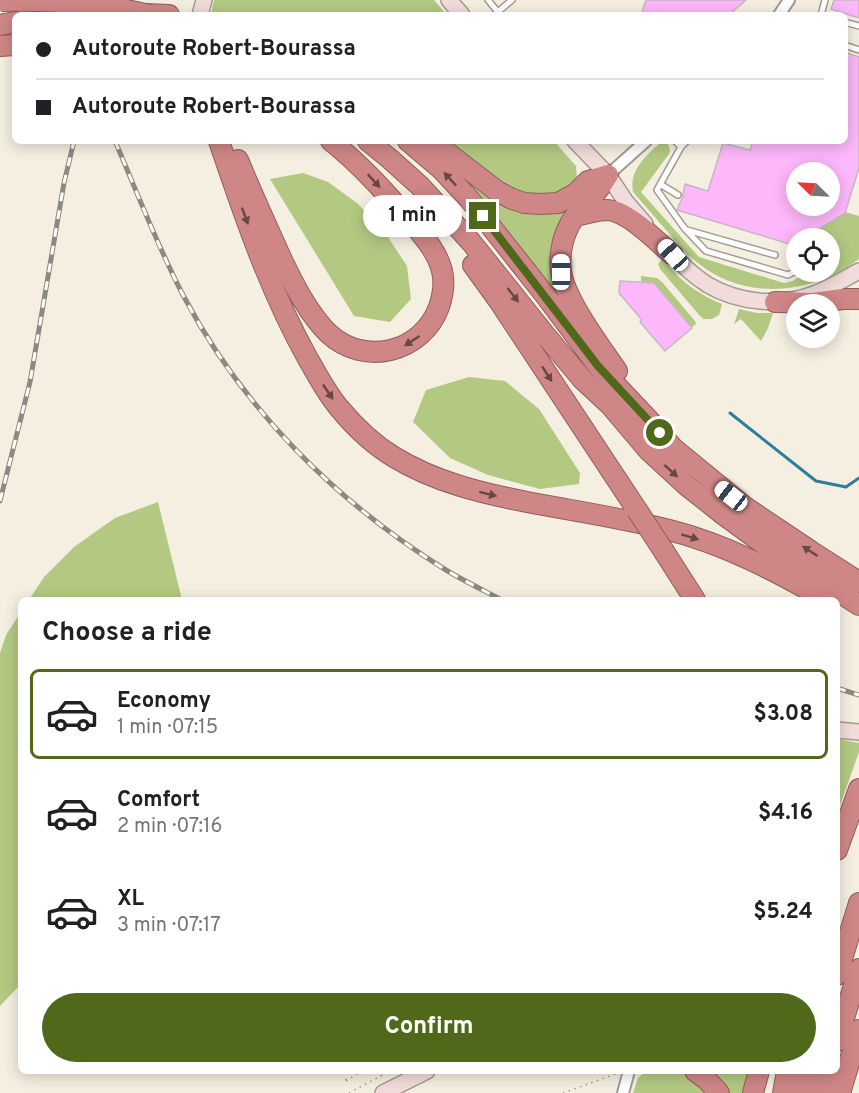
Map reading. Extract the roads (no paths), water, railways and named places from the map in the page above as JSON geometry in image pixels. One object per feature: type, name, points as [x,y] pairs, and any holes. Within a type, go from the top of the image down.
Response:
[{"type":"highway","points":[[1,1],[62,1],[137,12]]},
{"type":"highway","points":[[220,144],[265,270],[300,345],[339,408],[370,439],[392,456],[442,480],[486,494],[670,530],[755,562],[822,597]]},
{"type":"highway","points":[[232,144],[268,231],[292,281],[328,333],[344,345],[364,351],[381,352],[403,347],[418,338],[436,315],[443,287],[440,264],[428,242],[393,201],[370,176],[334,144]]},
{"type":"highway","points":[[372,144],[420,186],[471,242],[583,380],[610,405],[649,451],[686,485],[724,515],[761,542],[859,605]]},
{"type":"highway","points":[[412,144],[442,170],[470,200],[598,366],[673,448],[745,507],[859,582]]},
{"type":"highway","points":[[436,144],[497,191],[524,203],[558,202],[575,194],[588,181],[608,176]]},
{"type":"highway","points":[[608,176],[569,225],[561,254],[561,272],[568,293],[580,314],[648,418]]},
{"type":"highway","points":[[420,186],[439,224],[485,280],[693,597]]},
{"type":"highway","points":[[575,216],[602,210],[620,213],[673,255]]},
{"type":"highway","points":[[774,302],[813,303],[859,299]]},
{"type":"highway","points":[[840,608],[859,618]]},
{"type":"highway","points":[[840,842],[859,789]]},
{"type":"highway","points":[[840,965],[859,903]]},
{"type":"highway","points":[[840,1031],[859,969]]},
{"type":"highway","points":[[840,1093],[859,1030]]},
{"type":"highway","points":[[698,1074],[719,1093]]},
{"type":"highway","points":[[753,1093],[758,1074]]},
{"type":"highway","points":[[783,1093],[786,1074]]},
{"type":"highway","points":[[801,1093],[807,1074]]},
{"type":"highway","points":[[821,1093],[827,1074]]},
{"type":"main road","points":[[448,0],[459,12]]},
{"type":"main road","points":[[578,144],[608,176],[626,202],[688,271],[716,289],[744,298],[774,302],[795,300],[815,294],[859,271]]},
{"type":"main road","points":[[840,730],[859,732]]},
{"type":"main road","points":[[383,1093],[421,1074]]},
{"type":"street","points":[[608,176],[643,144]]},
{"type":"street","points":[[623,1093],[624,1074]]},
{"type":"lane","points":[[497,12],[512,0]]},
{"type":"lane","points":[[678,144],[681,147]]},
{"type":"lane","points":[[684,144],[657,190],[685,229],[706,251],[786,274]]},
{"type":"lane","points":[[660,184],[678,195]]},
{"type":"lane","points":[[685,229],[775,255]]},
{"type":"waterway","points":[[730,413],[816,481],[846,487],[859,478]]},
{"type":"railway","points":[[57,0],[62,12]]},
{"type":"railway","points":[[107,12],[110,0]]},
{"type":"railway","points":[[0,501],[30,382],[64,183],[73,144]]},
{"type":"railway","points":[[116,144],[183,295],[207,337],[264,414],[296,450],[367,514],[446,570],[496,597]]},
{"type":"railway","points":[[840,689],[859,695]]}]
